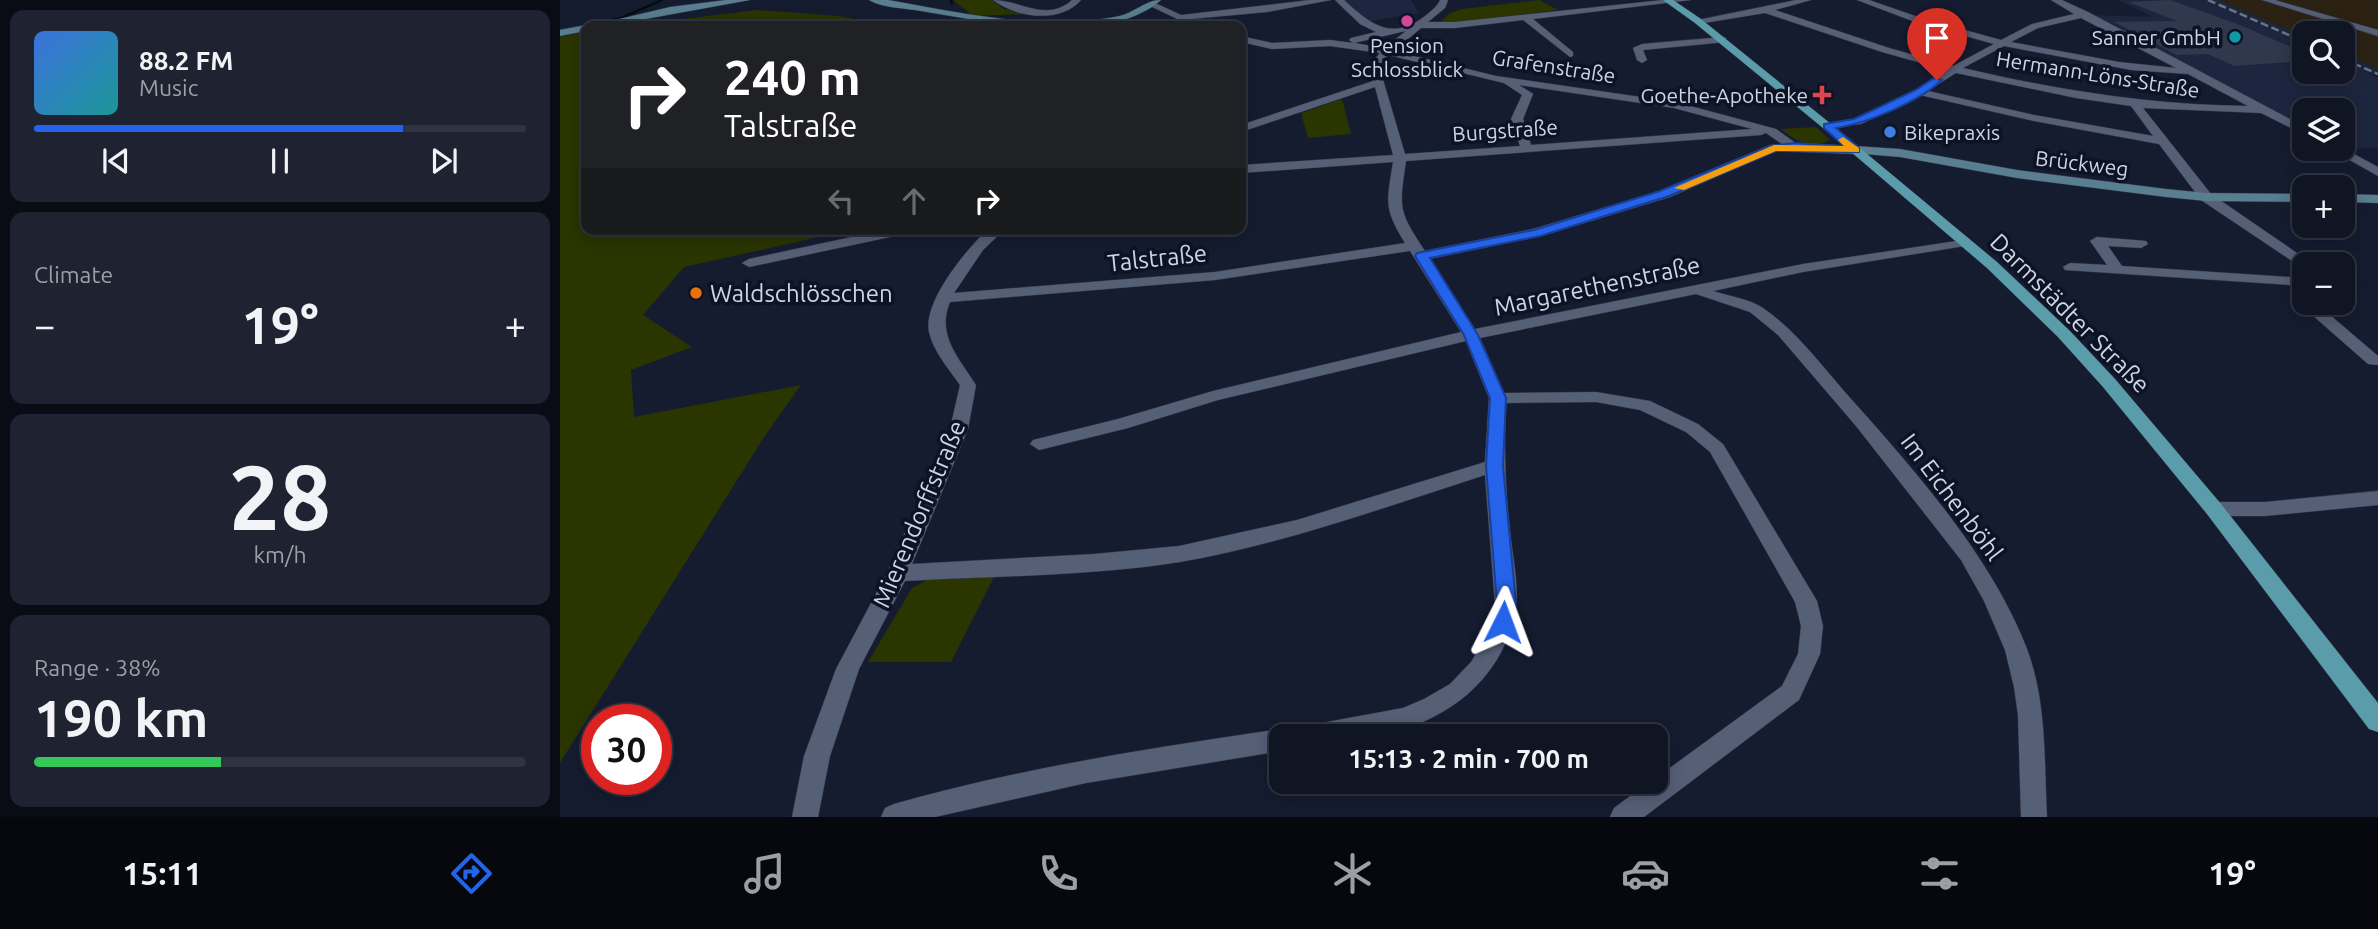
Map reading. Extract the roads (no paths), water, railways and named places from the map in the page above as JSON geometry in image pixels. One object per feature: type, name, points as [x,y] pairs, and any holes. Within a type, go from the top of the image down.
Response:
[{"type":"main road","points":[[618,21],[670,10],[746,0]]},
{"type":"main road","points":[[873,0],[1013,21]]},
{"type":"main road","name":"Darmstädter Straße","points":[[1669,1],[1723,40],[2025,295],[2116,391],[2214,509],[2378,721]]},
{"type":"main road","points":[[1080,21],[1112,19],[1135,13],[1155,2]]},
{"type":"main road","points":[[560,33],[581,29]]},
{"type":"main road","name":"Brückweg","points":[[1855,150],[1900,153],[2017,174],[2206,197],[2292,198]]},
{"type":"main road","points":[[2355,198],[2378,199]]},
{"type":"street","points":[[997,0],[1017,10],[1037,13],[1065,10],[1077,0]]},
{"type":"street","points":[[1183,17],[1327,0]]},
{"type":"street","points":[[1339,0],[1363,22],[1385,33]]},
{"type":"street","points":[[1379,724],[1407,719],[1438,705],[1462,687],[1483,665],[1498,635],[1506,604],[1494,466],[1498,398],[1471,335],[1397,219],[1394,201],[1400,158],[1374,66],[1386,51],[1442,6],[1444,0]]},
{"type":"street","points":[[1246,51],[1272,46],[1371,38],[1420,25],[1455,25],[1686,0]]},
{"type":"street","points":[[1698,21],[1807,0]]},
{"type":"street","points":[[1861,0],[1917,20],[2003,44],[2110,64],[2191,71]]},
{"type":"street","points":[[2055,0],[2292,125]]},
{"type":"street","points":[[2266,0],[2378,33]]},
{"type":"street","points":[[1155,2],[1190,21]]},
{"type":"street","name":"Hermann-Löns-Straße","points":[[1766,10],[1840,37],[2033,86],[2195,110],[2266,110]]},
{"type":"street","points":[[1827,126],[1857,122],[1919,92],[1956,68],[2035,26],[2085,14]]},
{"type":"street","points":[[1524,17],[1570,54]]},
{"type":"street","points":[[1246,40],[1272,46]]},
{"type":"street","points":[[1642,60],[1638,48],[1723,40]]},
{"type":"street","name":"Grafenstraße","points":[[1330,43],[1386,51],[1496,79],[1586,90],[1675,106],[1772,131],[1794,147]]},
{"type":"street","points":[[1496,79],[1528,94],[1517,120],[1527,149]]},
{"type":"street","points":[[1246,127],[1379,82]]},
{"type":"street","points":[[1919,92],[2011,113],[2163,141]]},
{"type":"street","points":[[2134,103],[2206,197],[2292,255]]},
{"type":"street","name":"Burgstraße","points":[[1246,169],[1772,131]]},
{"type":"street","name":"Talstraße","points":[[946,299],[1215,275],[1418,251],[1536,233],[1665,194],[1731,168],[1765,151],[1794,147],[1855,150]]},
{"type":"street","points":[[2355,159],[2378,172]]},
{"type":"street","points":[[749,264],[882,235]]},
{"type":"street","name":"Mierendorffstraße","points":[[805,817],[817,756],[848,669],[898,573],[960,429],[968,385],[936,331],[946,299],[961,266],[988,235]]},
{"type":"street","points":[[2118,270],[2097,241],[2141,244]]},
{"type":"street","name":"Margarethenstraße","points":[[1039,444],[1122,424],[1213,396],[1471,335],[1803,268],[1965,242]]},
{"type":"street","points":[[2070,267],[2292,281]]},
{"type":"street","points":[[2282,281],[2292,290]]},
{"type":"street","name":"Im Eichenböhl","points":[[1698,288],[1702,292],[1755,309],[1784,332],[1862,422],[1968,555],[1994,600],[2011,637],[2026,687],[2030,715],[2034,817]]},
{"type":"street","points":[[2321,315],[2374,360]]},
{"type":"street","points":[[1498,398],[1608,399],[1644,405],[1692,428],[1717,448],[1806,601],[1812,626],[1809,654],[1791,693],[1623,817]]},
{"type":"street","points":[[898,573],[1094,562],[1179,554],[1298,527],[1494,466]]},
{"type":"street","points":[[2214,509],[2265,509],[2378,498]]},
{"type":"street","points":[[894,817],[958,797],[1145,761],[1269,742]]},
{"type":"waterway","points":[[607,21],[621,18],[662,0]]},
{"type":"waterway","points":[[951,0],[952,4]]},
{"type":"railway","points":[[2208,0],[2292,36]]},
{"type":"railway","points":[[2355,64],[2378,74]]},
{"type":"place","name":"Pension Schlossblick","points":[[1407,21]]},
{"type":"place","name":"Sanner GmbH","points":[[2235,37]]},
{"type":"place","name":"Goethe-Apotheke","points":[[1822,95]]},
{"type":"place","name":"Bikepraxis","points":[[1890,132]]},
{"type":"place","name":"Waldschlösschen","points":[[696,293]]}]
